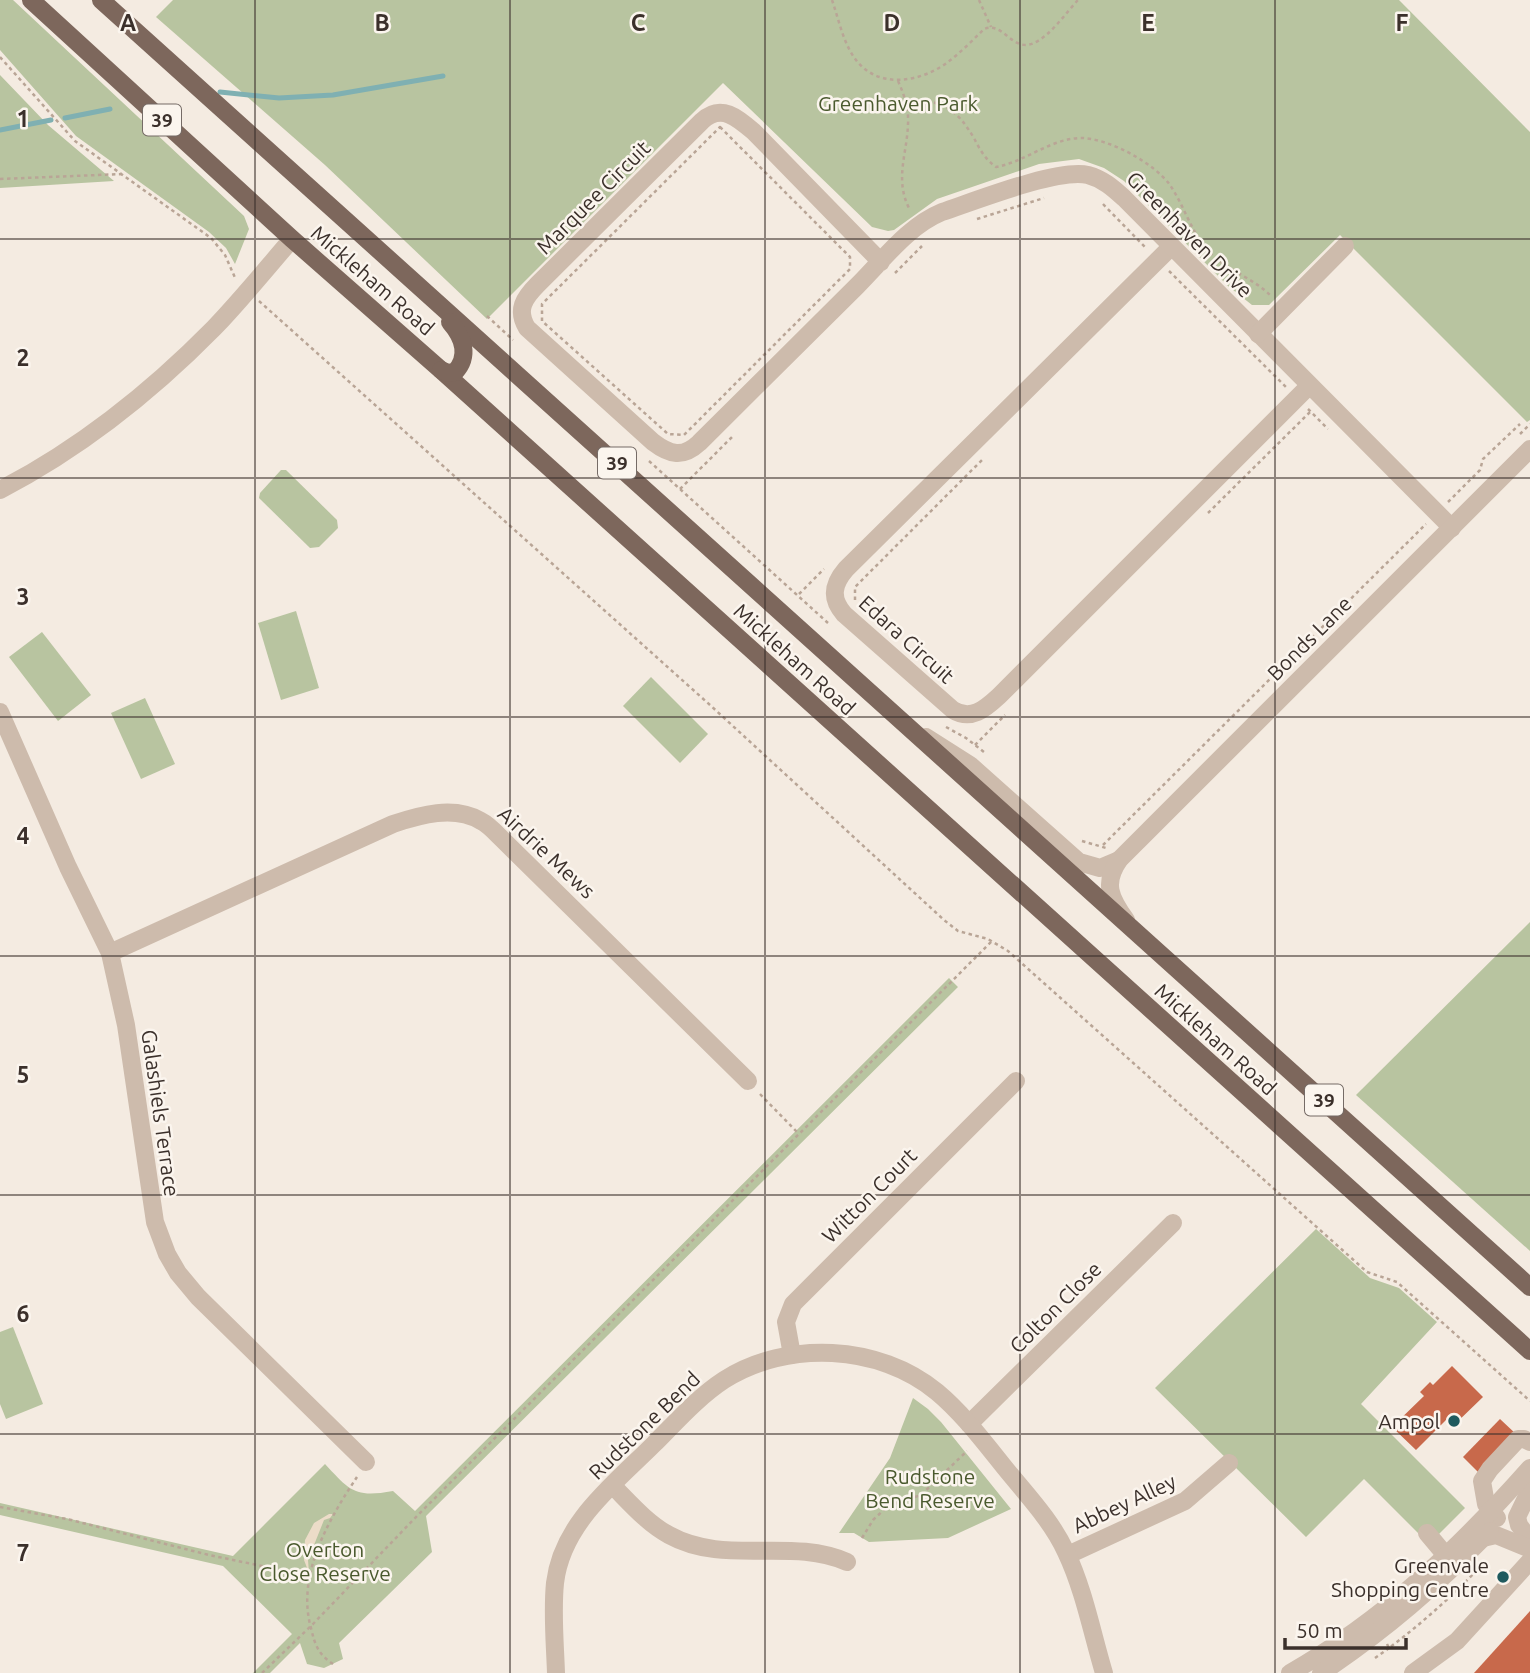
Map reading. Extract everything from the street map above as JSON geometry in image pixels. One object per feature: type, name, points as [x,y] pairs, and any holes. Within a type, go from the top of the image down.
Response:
[{"type":"main road","name":"Mickleham Road","points":[[31,0],[292,239],[441,370],[1530,1351]]},
{"type":"main road","name":"Mickleham Road","points":[[101,0],[1530,1287]]},
{"type":"main road","points":[[410,278],[452,324],[462,341],[464,354],[458,369],[452,373],[441,370]]},
{"type":"street","name":"Marquee Circuit","points":[[699,443],[685,453],[677,454],[667,452],[653,442],[527,328],[522,320],[521,310],[529,293],[702,121],[711,114],[720,112],[733,115],[747,126],[887,269]]},
{"type":"street","name":"Greenhaven Drive","points":[[699,443],[887,269],[920,224],[942,212],[1052,177],[1077,173],[1096,177],[1109,185],[1164,254],[1258,334],[1303,392],[1452,528]]},
{"type":"street","points":[[0,490],[69,448],[141,394],[214,327],[292,239]]},
{"type":"street","points":[[1258,334],[1345,246]]},
{"type":"street","name":"Edara Circuit","points":[[1164,254],[846,569],[835,584],[834,592],[836,603],[844,614],[953,710],[964,715],[978,712],[999,696],[1303,392]]},
{"type":"street","name":"Bonds Lane","points":[[1119,860],[1530,449]]},
{"type":"street","name":"Galashiels Terrace","points":[[0,712],[68,867],[110,953],[126,1025],[155,1222],[167,1254],[178,1273],[198,1297],[366,1462]]},
{"type":"street","points":[[909,727],[970,765],[1079,862],[1100,868],[1119,860]]},
{"type":"street","name":"Airdrie Mews","points":[[110,953],[393,824],[437,812],[458,814],[480,820],[502,839],[748,1081]]},
{"type":"street","points":[[1119,860],[1111,873],[1109,887],[1115,904],[1131,927]]},
{"type":"street","name":"Witton Court","points":[[792,1355],[786,1322],[793,1304],[1016,1081]]},
{"type":"street","name":"Colton Close","points":[[969,1424],[1173,1223]]},
{"type":"street","name":"Rudstone Bend","points":[[556,1673],[554,1595],[560,1560],[569,1537],[579,1522],[691,1407],[723,1381],[760,1363],[792,1355],[832,1353],[891,1364],[911,1374],[937,1392],[969,1424],[1049,1524],[1068,1555],[1104,1673]]},
{"type":"street","points":[[1496,1516],[1486,1503],[1482,1486],[1484,1477],[1518,1439],[1530,1441]]},
{"type":"street","name":"Abbey Alley","points":[[1068,1555],[1185,1501],[1229,1463]]},
{"type":"street","points":[[1483,1538],[1530,1468]]},
{"type":"street","points":[[613,1486],[655,1526],[694,1546],[721,1551],[820,1552],[847,1562]]},
{"type":"street","points":[[1451,1561],[1496,1516],[1530,1489]]},
{"type":"street","points":[[1530,1489],[1517,1517],[1519,1525],[1530,1540]]},
{"type":"street","points":[[1427,1533],[1451,1561]]},
{"type":"street","points":[[1290,1673],[1330,1665],[1375,1618],[1483,1538],[1496,1535],[1530,1549]]},
{"type":"street","points":[[1413,1673],[1457,1641],[1530,1561]]},
{"type":"path","points":[[832,0],[842,34],[858,63],[871,73],[898,81],[943,66],[984,29],[991,27],[997,28],[1014,43],[1027,45],[1042,38],[1078,0]]},
{"type":"path","points":[[979,0],[991,27]]},
{"type":"path","points":[[0,57],[75,141],[211,238],[225,254],[236,280],[710,705],[944,920],[958,931],[992,942],[1008,951],[1367,1272],[1397,1282],[1530,1401]]},
{"type":"path","points":[[898,81],[908,118],[901,170],[902,187],[908,206],[920,224]]},
{"type":"path","points":[[720,127],[850,257],[850,269],[684,435],[668,434],[542,321],[542,304],[720,127]]},
{"type":"path","points":[[0,179],[122,174]]},
{"type":"path","points":[[967,222],[1053,195]]},
{"type":"path","points":[[1101,202],[1164,254],[1303,392],[1329,430]]},
{"type":"path","points":[[887,269],[921,247]]},
{"type":"path","points":[[487,316],[519,344]]},
{"type":"path","points":[[1103,845],[1480,470],[1483,459],[1520,424]]},
{"type":"path","points":[[680,489],[738,431]]},
{"type":"path","points":[[646,459],[831,625]]},
{"type":"path","points":[[855,603],[855,587],[983,459]]},
{"type":"path","points":[[940,723],[966,738],[992,760]]},
{"type":"path","points":[[1075,834],[1084,842],[1103,845],[1119,860]]},
{"type":"path","points":[[262,1673],[992,942]]},
{"type":"path","points":[[748,1081],[799,1134]]},
{"type":"path","points":[[862,1538],[873,1520],[888,1506],[921,1495],[967,1451]]},
{"type":"path","points":[[332,1664],[318,1651],[310,1627],[310,1576],[318,1548],[332,1516],[366,1462]]},
{"type":"path","points":[[0,1507],[66,1519],[209,1555],[310,1576]]},
{"type":"green space","points":[[0,0],[13,0],[244,216],[249,229],[235,264],[226,248],[209,232],[76,136],[0,50]]},
{"type":"green space","name":"Greenhaven Park","points":[[173,0],[1399,0],[1530,132],[1530,420],[1527,422],[1340,235],[1269,305],[1252,305],[1228,286],[1124,181],[1104,168],[1079,159],[1039,164],[937,199],[894,230],[888,231],[872,227],[723,83],[487,319],[325,165],[156,17]]},
{"type":"green space","points":[[0,75],[48,125],[114,181],[0,188]]},
{"type":"green space","points":[[281,470],[286,470],[337,520],[338,528],[319,547],[310,548],[259,498],[260,493]]},
{"type":"green space","points":[[296,611],[319,688],[281,700],[258,623]]},
{"type":"green space","points":[[42,632],[91,695],[58,721],[9,657]]},
{"type":"green space","points":[[651,677],[708,734],[680,763],[623,706]]},
{"type":"green space","points":[[145,698],[175,764],[141,779],[111,713]]},
{"type":"green space","points":[[1530,922],[1530,1251],[1356,1095]]},
{"type":"green space","name":"Overton Close Reserve","points":[[949,978],[958,987],[426,1516],[432,1552],[339,1643],[343,1659],[324,1668],[307,1664],[300,1643],[270,1673],[253,1673],[292,1634],[223,1566],[0,1515],[0,1503],[233,1556],[325,1464],[354,1490],[370,1494],[393,1491],[415,1511]]},
{"type":"green space","points":[[1316,1229],[1370,1278],[1399,1288],[1437,1322],[1361,1404],[1465,1508],[1429,1544],[1364,1479],[1306,1537],[1155,1388]]},
{"type":"green space","points":[[13,1327],[43,1404],[6,1419],[0,1404],[0,1332]]},
{"type":"green space","name":"Rudstone Bend Reserve","points":[[913,1398],[941,1422],[1011,1509],[948,1538],[869,1542],[854,1533],[839,1533],[890,1458]]},
{"type":"shaded area","points":[[333,1514],[324,1520],[308,1560],[309,1573],[304,1560],[305,1540],[314,1523]]},
{"type":"building","points":[[1452,1366],[1483,1397],[1453,1426],[1447,1419],[1416,1450],[1392,1427],[1424,1396],[1420,1392],[1430,1382],[1433,1385]]},
{"type":"building","points":[[1500,1419],[1517,1435],[1480,1474],[1463,1457]]},
{"type":"building","points":[[1530,1611],[1530,1673],[1474,1673]]},
{"type":"waterway","points":[[220,92],[279,98],[333,95],[443,76]]},
{"type":"waterway","points":[[65,118],[110,109]]},
{"type":"waterway","points":[[0,130],[51,120]]},
{"type":"place","name":"Ampol","points":[[1454,1421]]},
{"type":"place","name":"Greenvale Shopping Centre","points":[[1503,1577]]}]
